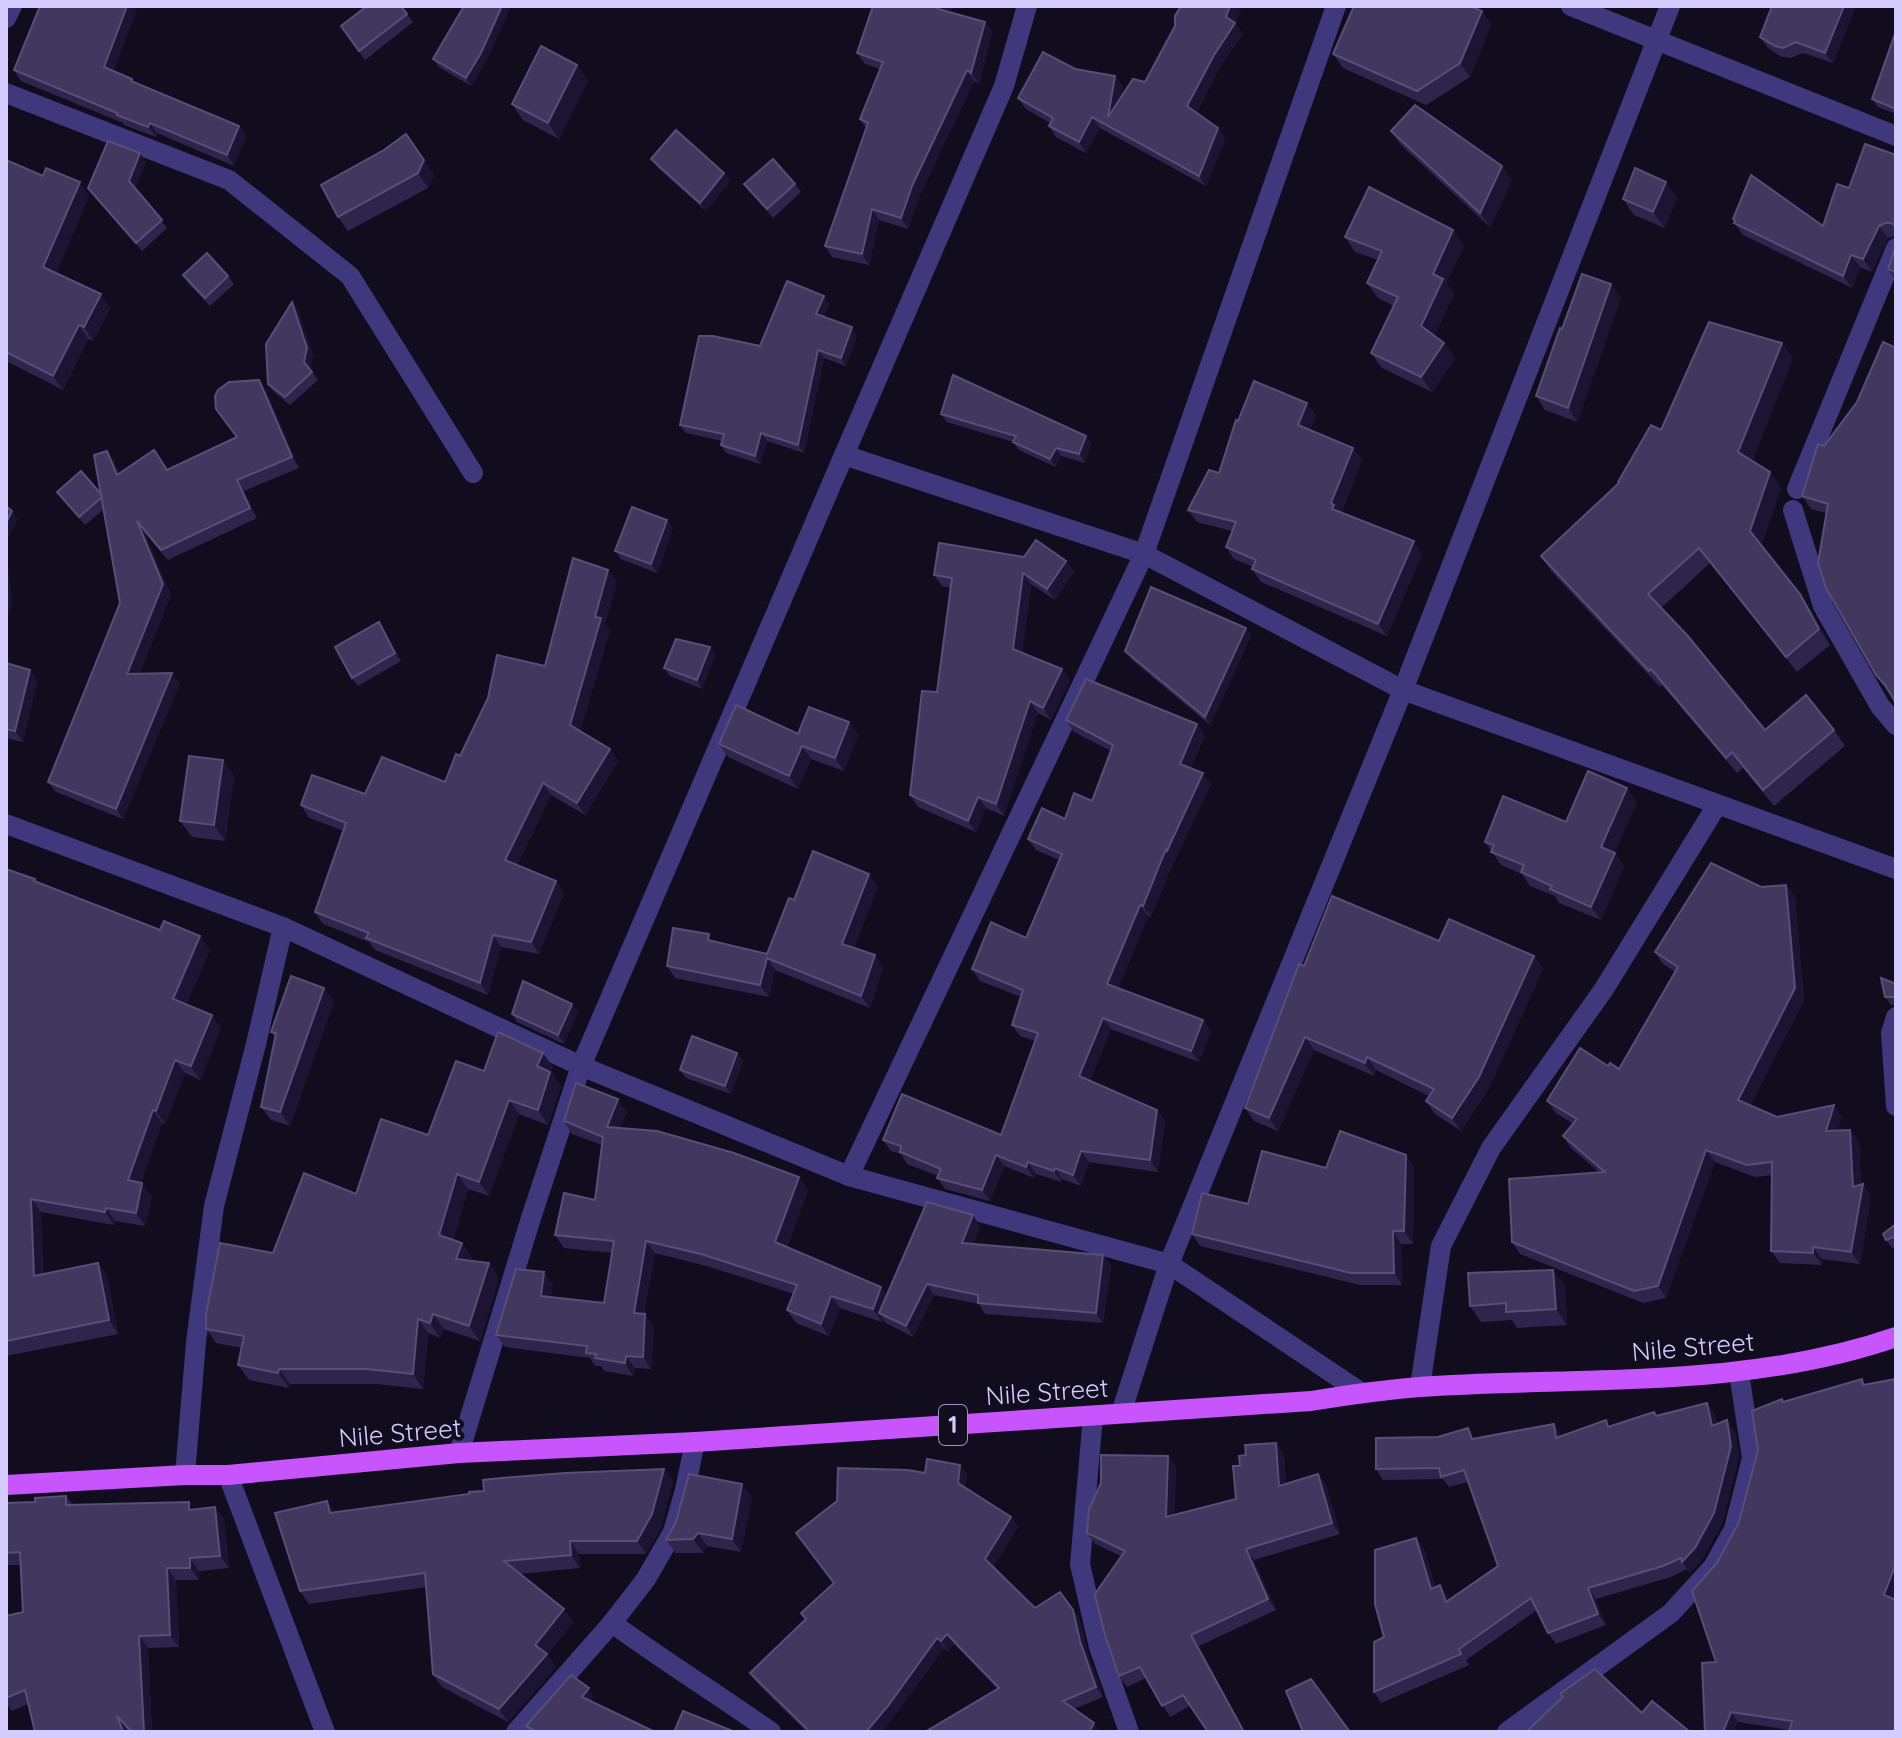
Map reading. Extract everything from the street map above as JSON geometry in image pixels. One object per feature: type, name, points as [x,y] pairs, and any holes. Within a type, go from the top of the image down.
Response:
[{"type":"main road","name":"Nile Street","points":[[6,1485],[228,1475],[459,1453],[695,1442],[1311,1401],[1420,1387],[1739,1373],[1861,1350],[1896,1337]]},
{"type":"street","points":[[6,18],[12,6]]},
{"type":"street","points":[[459,1453],[581,1066],[1004,86],[1027,6]]},
{"type":"street","points":[[849,1176],[1144,554],[1336,6]]},
{"type":"street","points":[[1571,6],[1896,136]]},
{"type":"street","points":[[1121,1413],[1169,1264],[1403,690],[1670,6]]},
{"type":"street","points":[[6,93],[229,180],[350,276],[473,473]]},
{"type":"street","points":[[1797,489],[1896,248]]},
{"type":"street","points":[[844,455],[1144,554],[1403,690],[1896,869]]},
{"type":"street","points":[[1793,510],[1823,606],[1880,706],[1896,725]]},
{"type":"street","points":[[1420,1387],[1441,1246],[1491,1148],[1604,989],[1717,805]]},
{"type":"street","points":[[6,824],[283,927],[581,1066],[849,1176],[1169,1264],[1362,1393]]},
{"type":"street","points":[[185,1475],[196,1342],[214,1206],[283,927]]},
{"type":"street","points":[[1896,1017],[1891,1033],[1896,1106]]},
{"type":"street","points":[[1507,1732],[1671,1613],[1713,1567],[1734,1529],[1752,1458],[1739,1373]]},
{"type":"street","points":[[1093,1416],[1080,1564],[1099,1647],[1129,1732]]},
{"type":"street","points":[[516,1732],[612,1623],[646,1579],[673,1532],[695,1442]]},
{"type":"street","points":[[228,1475],[325,1732]]},
{"type":"street","points":[[612,1623],[771,1732]]},
{"type":"building","points":[[40,6],[127,6],[104,67],[239,126],[227,155],[150,123],[148,127],[117,115],[14,70]]},
{"type":"building","points":[[367,6],[401,6],[407,14],[359,51],[341,26]]},
{"type":"building","points":[[464,6],[502,6],[466,78],[433,59]]},
{"type":"building","points":[[873,6],[940,6],[938,9],[985,22],[971,73],[967,70],[912,186],[901,218],[872,209],[862,254],[825,246],[868,123],[860,119],[883,62],[857,53]]},
{"type":"building","points":[[1181,6],[1230,6],[1226,17],[1235,23],[1187,106],[1218,128],[1199,176],[1092,117],[1079,142],[1049,126],[1053,118],[1018,98],[1043,52],[1075,69],[1115,76],[1108,117],[1133,79],[1145,82],[1175,26],[1175,16]]},
{"type":"building","points":[[1354,6],[1470,6],[1482,11],[1460,63],[1417,91],[1333,54]]},
{"type":"building","points":[[1772,6],[1844,6],[1825,53],[1796,42],[1783,48],[1760,37]]},
{"type":"building","points":[[1896,31],[1896,109],[1872,99]]},
{"type":"building","points":[[541,46],[577,65],[548,123],[512,104]]},
{"type":"building","points":[[1415,105],[1502,166],[1480,213],[1391,131]]},
{"type":"building","points":[[676,130],[724,173],[700,203],[651,159]]},
{"type":"building","points":[[406,134],[424,160],[418,173],[338,217],[321,185],[384,150]]},
{"type":"building","points":[[108,141],[140,153],[129,181],[162,220],[136,243],[88,188]]},
{"type":"building","points":[[1865,144],[1896,155],[1896,226],[1885,223],[1879,226],[1863,259],[1851,255],[1843,276],[1734,223],[1751,175],[1823,226],[1837,184],[1849,188]]},
{"type":"building","points":[[773,159],[795,184],[767,209],[744,184]]},
{"type":"building","points":[[6,160],[43,176],[46,168],[80,182],[43,267],[101,294],[84,327],[79,325],[53,376],[6,352]]},
{"type":"building","points":[[1635,168],[1666,182],[1653,212],[1623,199]]},
{"type":"building","points":[[1369,187],[1453,230],[1433,274],[1443,279],[1421,326],[1444,343],[1421,377],[1371,353],[1398,297],[1367,283],[1382,251],[1345,237]]},
{"type":"building","points":[[1896,246],[1896,272],[1888,269]]},
{"type":"building","points":[[207,253],[228,276],[205,298],[183,275]]},
{"type":"building","points":[[1582,274],[1611,284],[1568,408],[1536,396]]},
{"type":"building","points":[[787,281],[824,296],[816,314],[852,327],[841,358],[818,350],[798,445],[761,433],[755,456],[721,445],[724,434],[680,425],[699,336],[760,346]]},
{"type":"building","points":[[292,302],[307,348],[304,362],[312,372],[285,397],[268,384],[266,344]]},
{"type":"building","points":[[1709,322],[1782,343],[1738,452],[1770,472],[1750,531],[1800,594],[1819,629],[1786,657],[1699,548],[1648,594],[1687,635],[1765,730],[1806,695],[1834,730],[1763,790],[1732,752],[1726,758],[1651,669],[1649,671],[1541,556],[1619,483],[1651,425],[1661,430]]},
{"type":"building","points":[[1883,342],[1896,348],[1896,703],[1876,675],[1826,588],[1818,563],[1828,504],[1802,496],[1818,444],[1824,446],[1857,402]]},
{"type":"building","points":[[953,375],[1086,436],[1079,454],[1056,448],[1050,459],[1013,442],[1016,436],[941,414]]},
{"type":"building","points":[[259,380],[292,457],[237,480],[250,508],[161,550],[137,521],[163,584],[127,674],[172,673],[116,809],[48,782],[120,603],[94,455],[107,451],[117,475],[154,450],[167,470],[237,437],[216,409],[215,396],[229,382]]},
{"type":"building","points":[[1254,381],[1307,403],[1298,425],[1353,448],[1331,503],[1334,505],[1332,509],[1414,541],[1378,624],[1252,569],[1256,560],[1226,547],[1236,522],[1188,510],[1209,470],[1219,473],[1236,420]]},
{"type":"building","points":[[81,471],[102,497],[79,517],[57,492]]},
{"type":"building","points":[[6,506],[12,511],[6,523]]},
{"type":"building","points":[[632,507],[667,520],[651,564],[615,551]]},
{"type":"building","points":[[1036,540],[1066,561],[1047,589],[1023,573],[1013,649],[1062,669],[1043,708],[1030,701],[996,804],[978,797],[968,821],[910,795],[922,691],[937,692],[952,578],[934,575],[939,543],[1024,557]]},
{"type":"building","points":[[573,558],[608,570],[595,617],[601,618],[570,725],[610,749],[577,803],[543,783],[505,860],[556,881],[531,942],[493,935],[480,983],[366,938],[369,933],[315,912],[346,823],[301,805],[312,775],[365,794],[382,757],[445,782],[456,754],[460,756],[488,698],[497,655],[545,666]]},
{"type":"building","points":[[1151,587],[1246,628],[1205,717],[1125,651]]},
{"type":"building","points":[[379,622],[395,653],[352,678],[335,647]]},
{"type":"building","points":[[676,639],[710,647],[697,680],[664,668]]},
{"type":"building","points":[[6,663],[30,670],[15,731],[6,729]]},
{"type":"building","points":[[1086,679],[1197,724],[1180,764],[1203,773],[1166,849],[1143,906],[1140,905],[1107,984],[1203,1020],[1191,1051],[1103,1018],[1079,1076],[1157,1110],[1150,1160],[1081,1151],[1073,1175],[1028,1162],[1026,1167],[996,1155],[982,1190],[937,1178],[941,1169],[900,1152],[901,1146],[883,1140],[902,1094],[1001,1135],[1038,1033],[1012,1025],[1023,990],[972,969],[991,922],[1026,938],[1062,854],[1028,839],[1042,808],[1065,819],[1074,793],[1092,801],[1113,745],[1066,720]]},
{"type":"building","points":[[736,705],[798,734],[809,707],[849,722],[835,758],[802,746],[789,776],[719,744]]},
{"type":"building","points":[[189,756],[223,760],[214,825],[180,821]]},
{"type":"building","points":[[1588,771],[1627,788],[1601,847],[1615,853],[1591,907],[1521,872],[1524,865],[1491,852],[1494,845],[1485,842],[1503,796],[1566,822]]},
{"type":"building","points":[[813,851],[869,874],[842,944],[875,955],[861,996],[767,958],[760,985],[667,966],[673,928],[709,934],[708,940],[767,954],[789,898],[794,900]]},
{"type":"building","points":[[1711,863],[1761,887],[1786,885],[1795,988],[1738,1100],[1777,1117],[1834,1105],[1826,1131],[1850,1130],[1853,1187],[1863,1184],[1851,1252],[1813,1247],[1813,1253],[1771,1251],[1772,1162],[1747,1165],[1706,1150],[1658,1286],[1634,1291],[1512,1242],[1509,1179],[1605,1172],[1563,1136],[1577,1119],[1547,1101],[1580,1048],[1608,1066],[1610,1063],[1619,1069],[1678,967],[1655,952]]},
{"type":"building","points":[[6,869],[160,930],[164,921],[200,936],[173,999],[212,1015],[191,1066],[175,1060],[156,1111],[153,1110],[128,1180],[142,1183],[136,1213],[106,1208],[105,1212],[31,1199],[34,1276],[98,1263],[109,1320],[6,1341]]},
{"type":"building","points":[[1332,896],[1439,941],[1449,919],[1534,956],[1479,1077],[1452,1118],[1426,1101],[1434,1089],[1367,1057],[1365,1063],[1305,1037],[1269,1118],[1245,1108],[1299,964],[1304,966]]},
{"type":"building","points":[[291,976],[324,988],[280,1112],[261,1107],[276,1033],[271,1032]]},
{"type":"building","points":[[1881,978],[1896,984],[1896,998],[1885,997]]},
{"type":"building","points":[[523,981],[572,1004],[558,1035],[512,1014]]},
{"type":"building","points":[[498,1032],[543,1053],[537,1066],[550,1072],[538,1110],[509,1100],[479,1182],[457,1174],[439,1235],[462,1243],[456,1259],[489,1263],[469,1326],[433,1314],[430,1323],[418,1319],[413,1374],[366,1369],[279,1369],[278,1373],[238,1365],[244,1336],[206,1329],[206,1314],[220,1243],[273,1253],[304,1173],[356,1194],[381,1119],[428,1135],[456,1061],[484,1071]]},
{"type":"building","points":[[692,1036],[737,1053],[725,1086],[680,1070]]},
{"type":"building","points":[[576,1083],[618,1099],[607,1127],[657,1131],[734,1153],[799,1177],[775,1242],[881,1287],[873,1309],[831,1296],[821,1324],[787,1310],[797,1285],[701,1254],[646,1241],[634,1313],[645,1314],[643,1357],[626,1356],[625,1363],[595,1358],[596,1354],[586,1353],[587,1346],[496,1335],[516,1269],[544,1272],[541,1296],[604,1303],[614,1241],[555,1235],[564,1193],[595,1200],[603,1137],[564,1121]]},
{"type":"building","points":[[1340,1131],[1406,1155],[1404,1231],[1393,1231],[1394,1273],[1351,1273],[1192,1234],[1202,1193],[1248,1204],[1262,1151],[1326,1168]]},
{"type":"building","points":[[927,1202],[973,1215],[962,1243],[1103,1255],[1096,1313],[978,1303],[978,1295],[927,1284],[906,1326],[879,1313]]},
{"type":"building","points":[[1896,1224],[1896,1236],[1886,1240],[1883,1234]]},
{"type":"building","points":[[1553,1270],[1556,1309],[1506,1312],[1506,1303],[1470,1306],[1468,1273]]},
{"type":"building","points":[[1862,1379],[1863,1385],[1896,1379],[1896,1563],[1884,1595],[1896,1600],[1896,1732],[1789,1732],[1792,1721],[1731,1712],[1723,1732],[1705,1732],[1702,1663],[1716,1662],[1692,1591],[1717,1563],[1739,1522],[1758,1450],[1752,1411],[1782,1399],[1783,1402]]},
{"type":"building","points":[[1707,1403],[1712,1426],[1727,1420],[1731,1446],[1714,1513],[1695,1548],[1682,1562],[1681,1558],[1588,1588],[1598,1614],[1548,1633],[1531,1598],[1459,1649],[1461,1654],[1374,1692],[1374,1642],[1384,1637],[1375,1604],[1375,1550],[1416,1538],[1431,1589],[1440,1585],[1446,1602],[1498,1566],[1464,1470],[1441,1477],[1439,1468],[1376,1469],[1376,1438],[1438,1437],[1468,1428],[1472,1439],[1554,1424],[1556,1438],[1606,1420],[1608,1427],[1654,1412],[1656,1416]]},
{"type":"building","points":[[1276,1443],[1279,1486],[1318,1474],[1332,1523],[1246,1549],[1268,1599],[1191,1635],[1244,1732],[1208,1732],[1183,1695],[1162,1706],[1140,1667],[1119,1676],[1095,1594],[1125,1551],[1087,1533],[1089,1509],[1101,1483],[1101,1455],[1168,1456],[1166,1517],[1236,1499],[1233,1466],[1240,1466],[1239,1456],[1246,1455],[1245,1445]]},
{"type":"building","points":[[927,1459],[960,1465],[958,1483],[1011,1517],[985,1559],[1035,1608],[1060,1592],[1073,1610],[1096,1687],[1063,1701],[1094,1723],[1089,1732],[925,1732],[999,1688],[947,1634],[941,1641],[937,1638],[866,1732],[810,1732],[750,1673],[806,1619],[801,1613],[834,1583],[796,1533],[837,1501],[838,1468],[925,1473]]},
{"type":"building","points":[[664,1469],[652,1514],[637,1541],[570,1541],[571,1555],[504,1561],[564,1609],[535,1645],[547,1654],[499,1709],[433,1674],[425,1573],[300,1591],[275,1513],[327,1501],[330,1513],[469,1494],[484,1491],[483,1480]]},
{"type":"building","points":[[689,1474],[742,1484],[732,1539],[698,1533],[693,1539],[666,1540],[676,1522]]},
{"type":"building","points":[[66,1496],[66,1505],[189,1502],[189,1510],[215,1507],[220,1556],[190,1558],[190,1568],[167,1568],[170,1635],[139,1636],[144,1732],[132,1732],[117,1716],[123,1731],[35,1732],[25,1690],[6,1698],[6,1616],[23,1612],[20,1552],[6,1553],[6,1503]]},
{"type":"building","points":[[1595,1669],[1642,1713],[1652,1701],[1690,1732],[1526,1732],[1563,1697],[1560,1694]]},
{"type":"building","points":[[571,1675],[589,1688],[582,1697],[655,1732],[537,1732],[526,1726]]},
{"type":"building","points":[[1311,1679],[1350,1732],[1303,1732],[1286,1691]]},
{"type":"building","points":[[683,1711],[735,1732],[674,1732]]}]
